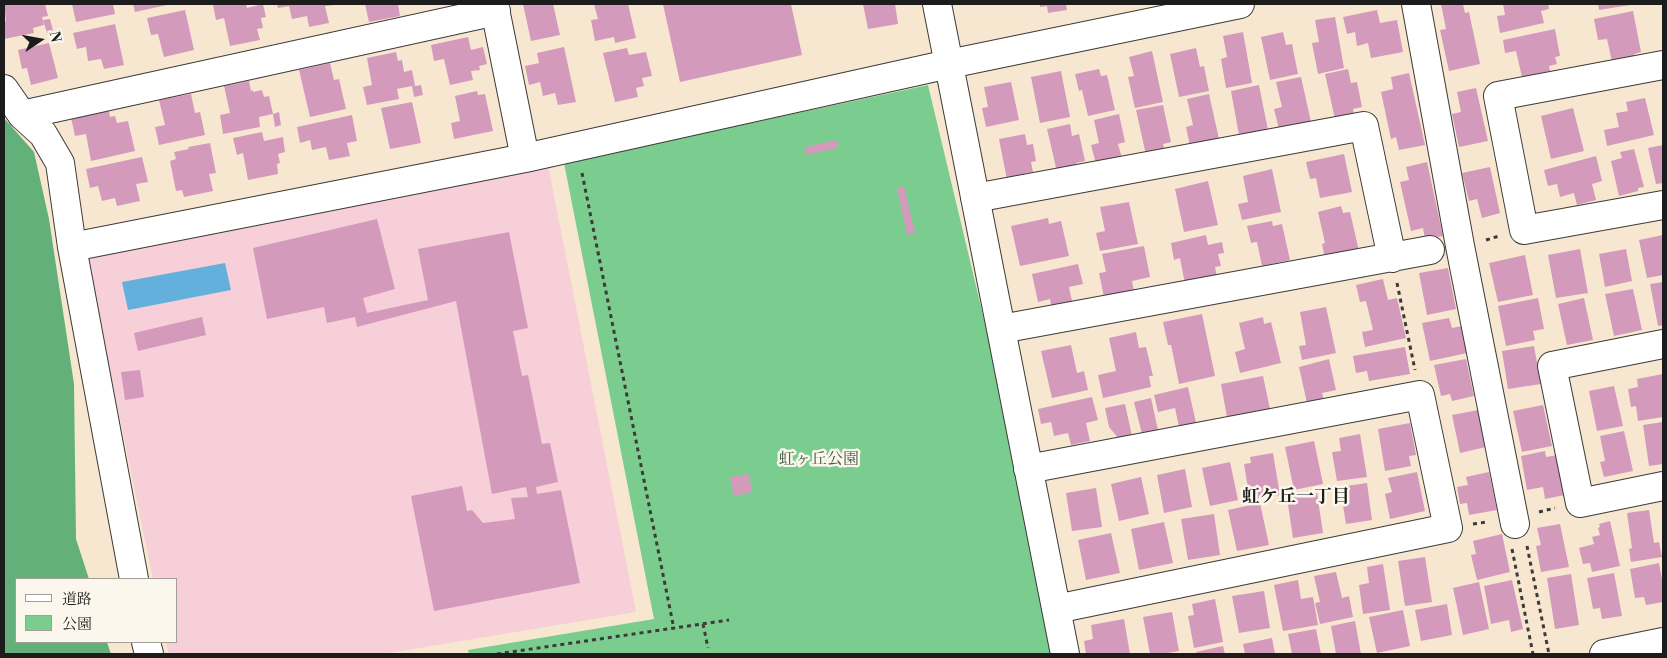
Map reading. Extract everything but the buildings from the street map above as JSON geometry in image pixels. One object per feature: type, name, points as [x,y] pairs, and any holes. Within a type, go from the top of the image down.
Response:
[{"type":"street","points":[[936,4],[1065,654]]},
{"type":"street","points":[[72,247],[525,158],[949,64],[1240,4]]},
{"type":"street","points":[[1416,4],[1460,246],[1515,524]]},
{"type":"street","points":[[22,115],[495,7],[525,158]]},
{"type":"street","points":[[1663,65],[1498,96],[1524,230],[1663,205]]},
{"type":"street","points":[[4,89],[22,115],[43,134],[60,163],[72,247],[134,578]]},
{"type":"street","points":[[975,198],[1364,126],[1392,258]]},
{"type":"street","points":[[1001,329],[1430,250]]},
{"type":"street","points":[[1663,344],[1552,366],[1580,503],[1663,486]]},
{"type":"street","points":[[1028,468],[1420,395],[1448,528],[1056,609]]},
{"type":"street","points":[[1604,654],[1663,642]]},
{"type":"path","points":[[577,146],[674,629]]},
{"type":"path","points":[[1460,246],[1524,230]]},
{"type":"path","points":[[1392,258],[1420,395]]},
{"type":"path","points":[[1515,524],[1526,538],[1549,654]]},
{"type":"path","points":[[1516,571],[1533,654]]},
{"type":"path","points":[[497,654],[729,620]]},
{"type":"path","points":[[703,624],[708,648]]},
{"type":"shaded area","points":[[548,165],[636,612],[383,654],[169,654],[166,643],[178,643],[178,578],[153,578],[87,259]]},
{"type":"green space","name":"虹ヶ丘公園","points":[[928,85],[1064,654],[469,654],[468,650],[654,619],[564,163]]},
{"type":"green space","points":[[4,118],[34,152],[49,219],[74,384],[76,539],[89,578],[15,578],[15,643],[107,643],[111,654],[4,654]]},
{"type":"water","points":[[225,263],[231,290],[128,310],[122,282]]},
{"type":"district","name":"虹ケ丘一丁目","points":[[1296,498]]}]
